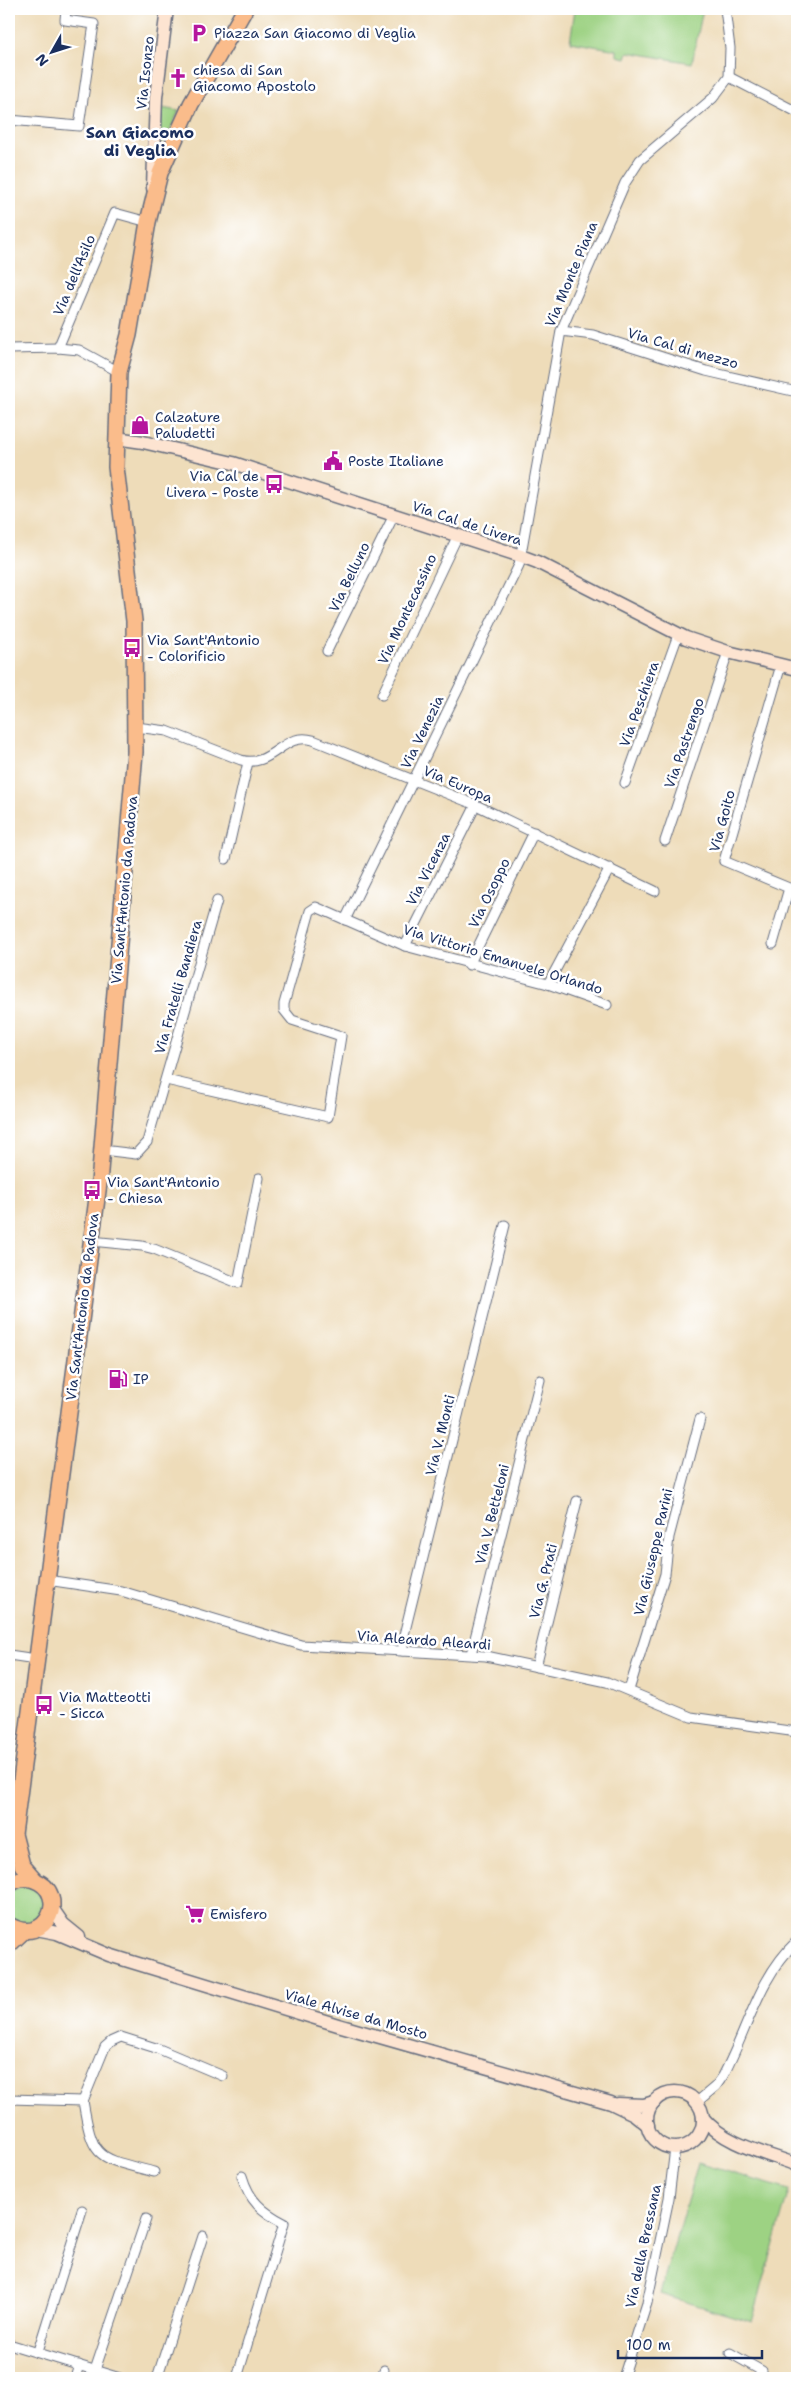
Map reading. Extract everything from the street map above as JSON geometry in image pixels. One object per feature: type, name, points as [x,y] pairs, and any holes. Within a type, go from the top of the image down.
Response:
[{"type":"main road","name":"Via Isonzo","points":[[153,200],[156,97],[167,9]]},
{"type":"main road","name":"Via Sant'Antonio da Padova","points":[[9,1884],[12,1875],[14,1838],[36,1659],[102,1150],[136,727],[134,614],[118,490],[116,438],[119,372],[128,342],[148,222],[160,173],[183,120],[246,9]]},
{"type":"main road","name":"Via Cal de Livera","points":[[116,438],[216,458],[521,556],[537,562],[678,635],[728,652],[797,668]]},
{"type":"main road","points":[[9,1945],[47,1921],[52,1908],[49,1893],[45,1887],[35,1880],[22,1865],[14,1838]]},
{"type":"main road","points":[[9,1884],[22,1879],[35,1880]]},
{"type":"main road","name":"Viale Alvise da Mosto","points":[[52,1908],[63,1924],[95,1948]]},
{"type":"main road","points":[[9,1925],[30,1930]]},
{"type":"main road","name":"Viale Alvise da Mosto","points":[[30,1930],[57,1933],[109,1955],[338,2025],[611,2103],[630,2112],[648,2125]]},
{"type":"main road","points":[[728,2138],[713,2136],[696,2138],[684,2146],[675,2148],[657,2141],[651,2134],[648,2116],[654,2102],[664,2094],[682,2093],[697,2102],[703,2118],[715,2131],[797,2165]]},
{"type":"main road","name":"Viale Alvise da Mosto","points":[[611,2103],[631,2105],[654,2102]]},
{"type":"main road","points":[[696,2138],[702,2127],[703,2118]]},
{"type":"street","points":[[9,120],[80,126],[94,24],[65,20],[66,9]]},
{"type":"street","points":[[725,9],[730,48],[729,78],[797,112]]},
{"type":"street","name":"Via Monte Piana","points":[[521,556],[561,330],[625,183],[640,160],[712,98],[729,78]]},
{"type":"street","name":"Via dell'Asilo","points":[[58,348],[115,213],[148,222]]},
{"type":"street","name":"Via Cal di mezzo","points":[[561,330],[593,335],[706,371],[797,392]]},
{"type":"street","points":[[9,349],[58,348],[79,350],[119,372]]},
{"type":"street","name":"Via Belluno","points":[[327,651],[394,515]]},
{"type":"street","name":"Via Montecassino","points":[[382,695],[458,535]]},
{"type":"street","name":"Via Venezia","points":[[346,920],[519,564],[521,556]]},
{"type":"street","name":"Via Peschiera","points":[[625,783],[678,635]]},
{"type":"street","name":"Via Pastrengo","points":[[664,842],[728,652]]},
{"type":"street","name":"Via Goito","points":[[773,944],[789,888],[724,861],[781,665]]},
{"type":"street","points":[[136,727],[167,731],[248,762],[226,859]]},
{"type":"street","name":"Via Europa","points":[[248,762],[258,762],[294,740],[306,738],[476,805],[655,890]]},
{"type":"street","name":"Via Vicenza","points":[[405,946],[476,805]]},
{"type":"street","name":"Via Osoppo","points":[[469,965],[534,832]]},
{"type":"street","points":[[548,984],[610,868]]},
{"type":"street","name":"Via Fratelli Bandiera","points":[[102,1150],[132,1154],[144,1147],[166,1080],[217,901]]},
{"type":"street","name":"Via Vittorio Emanuele Orlando","points":[[166,1080],[328,1116],[341,1036],[292,1020],[284,1010],[284,1004],[310,911],[316,907],[405,946],[469,965],[548,984],[607,1005]]},
{"type":"street","points":[[91,1242],[142,1246],[154,1249],[238,1283],[259,1178]]},
{"type":"street","name":"Via V. Monti","points":[[402,1651],[403,1639],[506,1225]]},
{"type":"street","name":"Via V. Betteloni","points":[[471,1654],[540,1380]]},
{"type":"street","name":"Via Giuseppe Parini","points":[[629,1690],[664,1574],[669,1537],[700,1419]]},
{"type":"street","name":"Via G. Prati","points":[[536,1667],[577,1501]]},
{"type":"street","name":"Via Aleardo Aleardi","points":[[47,1580],[121,1591],[301,1646],[471,1654],[607,1682],[629,1690],[655,1704],[691,1717],[797,1732]]},
{"type":"street","points":[[9,1655],[36,1659]]},
{"type":"street","points":[[697,2102],[716,2086],[723,2076],[768,1977],[780,1958],[797,1940]]},
{"type":"street","points":[[154,2172],[110,2160],[100,2153],[89,2136],[83,2101],[106,2047],[112,2041],[121,2037],[159,2049],[222,2076]]},
{"type":"street","points":[[9,2099],[83,2101]]},
{"type":"street","name":"Via della Bressana","points":[[622,2378],[648,2303],[669,2198],[675,2148]]},
{"type":"street","points":[[237,2378],[284,2223],[268,2215],[255,2204],[247,2191],[242,2176]]},
{"type":"street","points":[[38,2351],[82,2210]]},
{"type":"street","points":[[95,2370],[146,2219]]},
{"type":"street","points":[[157,2378],[203,2236]]},
{"type":"street","points":[[9,2344],[38,2351],[120,2378]]},
{"type":"street","points":[[730,2353],[762,2371],[760,2378]]},
{"type":"street","points":[[75,2378],[79,2365]]},
{"type":"green space","points":[[575,9],[703,9],[692,63],[628,52],[626,58],[617,56],[617,50],[570,42]]},
{"type":"green space","points":[[162,108],[179,111],[164,143],[159,141]]},
{"type":"green space","points":[[22,1885],[34,1888],[43,1895],[46,1912],[31,1926],[13,1922],[9,1918],[9,1893]]},
{"type":"green space","points":[[698,2163],[789,2190],[752,2322],[660,2294]]},
{"type":"place","name":"Piazza San Giacomo di Veglia","points":[[199,33]]},
{"type":"place","name":"chiesa di San Giacomo Apostolo","points":[[178,78]]},
{"type":"place","name":"Calzature Paludetti","points":[[140,425]]},
{"type":"place","name":"Poste Italiane","points":[[333,461]]},
{"type":"place","name":"Via Cal de Livera - Poste","points":[[274,484]]},
{"type":"place","name":"Via Sant'Antonio - Colorificio","points":[[132,648]]},
{"type":"place","name":"Via Sant'Antonio - Chiesa","points":[[92,1190]]},
{"type":"place","name":"IP","points":[[118,1379]]},
{"type":"place","name":"Via Matteotti - Sicca","points":[[44,1705]]},
{"type":"place","name":"Emisfero","points":[[195,1914]]},
{"type":"district","name":"San Giacomo di Veglia","points":[[140,141]]}]
